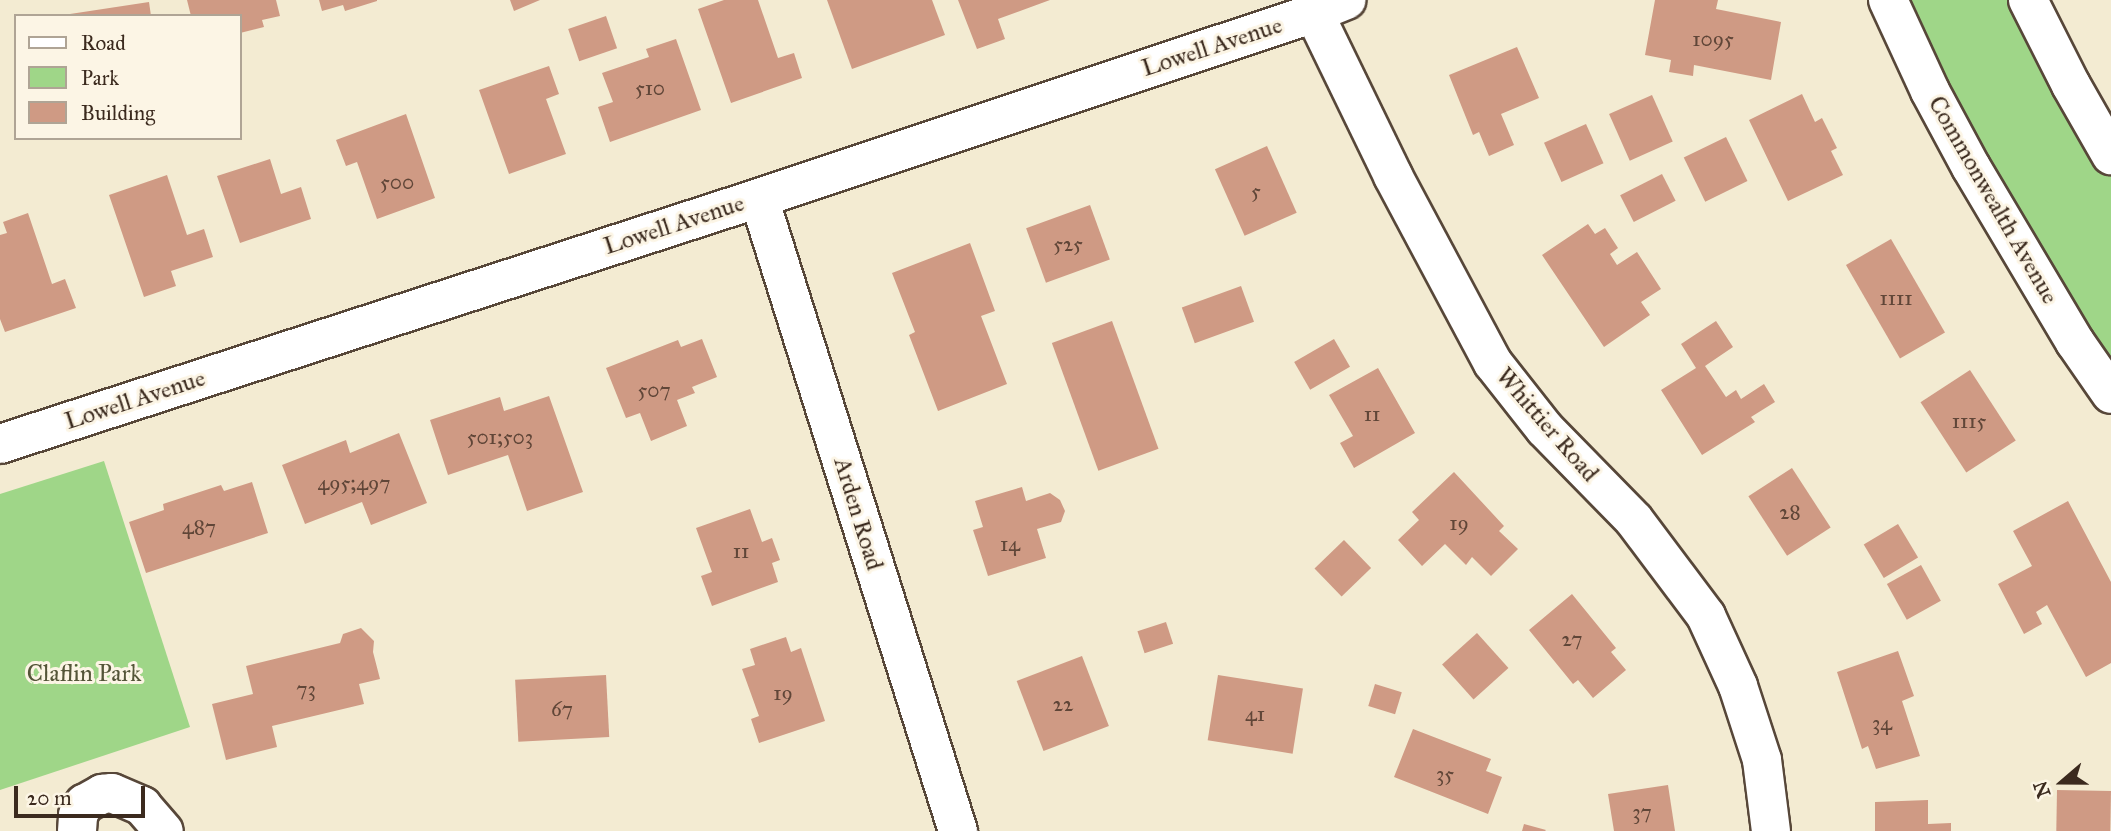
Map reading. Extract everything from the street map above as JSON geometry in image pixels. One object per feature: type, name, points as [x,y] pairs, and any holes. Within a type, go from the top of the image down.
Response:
[{"type":"street","name":"Commonwealth Avenue","points":[[1888,0],[1930,91],[1971,167],[2068,330],[2111,394]]},
{"type":"street","points":[[2028,0],[2071,85],[2111,155]]},
{"type":"street","name":"Lowell Avenue","points":[[0,444],[759,198],[1330,7]]},
{"type":"street","name":"Whittier Road","points":[[1330,7],[1394,176],[1493,363],[1545,429],[1634,520],[1706,616],[1738,686],[1762,760],[1771,831]]},
{"type":"street","name":"Arden Road","points":[[759,198],[958,831]]},
{"type":"street","points":[[77,831],[78,815],[84,804],[102,794],[113,793],[142,806],[164,831]]},
{"type":"green space","points":[[1888,0],[2028,0],[2111,155],[2111,394]]},
{"type":"green space","name":"Claflin Park","points":[[104,461],[190,727],[0,790],[0,494]]},
{"type":"building","points":[[187,0],[276,0],[280,16],[262,20],[264,27],[242,32],[242,14],[190,14]]},
{"type":"building","points":[[319,0],[377,1],[345,11],[343,5],[322,11]]},
{"type":"building","points":[[510,0],[540,0],[514,11]]},
{"type":"building","points":[[724,0],[758,0],[778,58],[794,53],[802,78],[731,103],[698,9]]},
{"type":"building","points":[[827,0],[932,0],[945,35],[852,69]]},
{"type":"building","points":[[958,0],[1050,0],[998,19],[1005,39],[977,49]]},
{"type":"building","points":[[1655,0],[1718,0],[1716,9],[1781,22],[1771,80],[1694,65],[1693,76],[1669,72],[1671,60],[1645,55]]},
{"type":"building","points":[[149,2],[151,14],[70,14]]},
{"type":"building","points":[[606,16],[617,48],[579,61],[568,29]]},
{"type":"building","points":[[676,39],[701,110],[610,142],[598,107],[613,102],[602,73],[649,57],[646,49]]},
{"type":"building","points":[[1517,47],[1539,98],[1501,114],[1514,145],[1489,156],[1479,132],[1473,135],[1449,75]]},
{"type":"building","points":[[549,66],[559,94],[546,99],[566,154],[509,174],[479,90]]},
{"type":"building","points":[[1802,94],[1815,122],[1822,118],[1837,148],[1831,151],[1843,175],[1788,201],[1749,120]]},
{"type":"building","points":[[1652,95],[1673,142],[1630,161],[1609,114]]},
{"type":"building","points":[[406,114],[435,198],[377,219],[357,162],[346,166],[336,140]]},
{"type":"building","points":[[1586,124],[1603,163],[1561,182],[1544,143]]},
{"type":"building","points":[[1726,137],[1747,181],[1705,202],[1684,158]]},
{"type":"building","points":[[1267,146],[1297,213],[1245,236],[1215,169]]},
{"type":"building","points":[[270,159],[281,194],[301,187],[311,219],[240,243],[217,176]]},
{"type":"building","points":[[1662,174],[1676,201],[1634,222],[1620,195]]},
{"type":"building","points":[[167,175],[187,235],[204,229],[213,257],[171,271],[176,286],[144,297],[109,195]]},
{"type":"building","points":[[1090,205],[1110,260],[1046,283],[1026,228]]},
{"type":"building","points":[[28,213],[52,284],[65,279],[76,308],[5,332],[0,319],[0,235],[7,233],[3,222]]},
{"type":"building","points":[[1588,224],[1595,234],[1605,228],[1618,248],[1610,254],[1617,265],[1637,252],[1661,289],[1641,302],[1650,315],[1604,347],[1542,255]]},
{"type":"building","points":[[1891,239],[1945,333],[1900,359],[1846,265]]},
{"type":"building","points":[[970,243],[995,311],[981,316],[1007,384],[938,411],[909,335],[915,332],[892,273]]},
{"type":"building","points":[[1241,286],[1254,322],[1195,343],[1182,308]]},
{"type":"building","points":[[1112,321],[1159,449],[1098,471],[1052,343]]},
{"type":"building","points":[[1716,321],[1733,347],[1705,366],[1726,397],[1736,390],[1741,399],[1764,384],[1775,402],[1751,417],[1755,422],[1702,455],[1661,390],[1696,368],[1681,344]]},
{"type":"building","points":[[702,339],[717,377],[692,387],[695,393],[677,400],[687,426],[651,441],[640,413],[626,418],[606,368],[678,340],[681,347]]},
{"type":"building","points":[[1334,339],[1350,367],[1310,390],[1294,362]]},
{"type":"building","points":[[1378,368],[1415,433],[1354,468],[1340,443],[1353,436],[1329,395]]},
{"type":"building","points":[[1970,370],[2016,440],[1966,473],[1921,402]]},
{"type":"building","points":[[549,396],[583,492],[527,511],[508,455],[448,475],[430,420],[500,397],[504,411]]},
{"type":"building","points":[[399,433],[427,503],[371,525],[362,502],[305,524],[282,465],[346,440],[350,453]]},
{"type":"building","points":[[1792,468],[1831,528],[1787,556],[1748,496]]},
{"type":"building","points":[[1454,472],[1504,526],[1499,531],[1518,549],[1491,576],[1472,557],[1466,565],[1445,544],[1422,566],[1398,540],[1419,520],[1412,512]]},
{"type":"building","points":[[252,482],[268,533],[146,573],[129,522],[164,510],[163,504],[221,485],[224,491]]},
{"type":"building","points":[[1022,487],[1026,501],[1050,493],[1060,500],[1065,511],[1061,522],[1037,529],[1046,558],[988,576],[973,530],[983,527],[975,501]]},
{"type":"building","points":[[2068,501],[2111,582],[2111,663],[2086,677],[2047,605],[2036,612],[2042,624],[2024,634],[1998,584],[2032,566],[2013,531]]},
{"type":"building","points":[[750,509],[762,542],[772,538],[780,560],[772,563],[778,582],[712,606],[701,576],[712,572],[696,528]]},
{"type":"building","points":[[1898,524],[1918,557],[1884,578],[1864,545]]},
{"type":"building","points":[[1344,540],[1371,568],[1342,597],[1315,568]]},
{"type":"building","points":[[1921,565],[1941,601],[1907,620],[1887,584]]},
{"type":"building","points":[[1572,594],[1616,648],[1611,652],[1626,670],[1593,698],[1578,680],[1573,684],[1529,630]]},
{"type":"building","points":[[1166,622],[1173,644],[1145,653],[1137,631]]},
{"type":"building","points":[[361,628],[374,641],[373,652],[380,679],[359,684],[364,704],[272,726],[277,747],[226,760],[212,704],[253,694],[246,666],[340,643],[343,634]]},
{"type":"building","points":[[1477,633],[1508,668],[1474,699],[1442,664]]},
{"type":"building","points":[[786,637],[791,652],[801,648],[825,721],[759,743],[751,719],[759,716],[742,669],[755,665],[750,649]]},
{"type":"building","points":[[1898,651],[1914,696],[1902,701],[1920,756],[1876,769],[1868,746],[1862,749],[1837,672]]},
{"type":"building","points":[[1082,656],[1109,726],[1044,751],[1017,681]]},
{"type":"building","points":[[606,675],[609,737],[518,742],[515,680]]},
{"type":"building","points":[[1218,675],[1303,688],[1293,754],[1208,740]]},
{"type":"building","points":[[1375,684],[1402,692],[1395,714],[1368,706]]},
{"type":"building","points":[[1413,729],[1491,759],[1486,771],[1502,777],[1488,814],[1394,777]]},
{"type":"building","points":[[1668,785],[1675,831],[1614,831],[1608,794]]},
{"type":"building","points":[[2057,790],[2111,791],[2110,831],[2056,831]]},
{"type":"building","points":[[1928,800],[1928,824],[1951,823],[1951,831],[1875,831],[1875,802]]},
{"type":"building","points":[[1524,824],[1546,830],[1522,831]]}]
